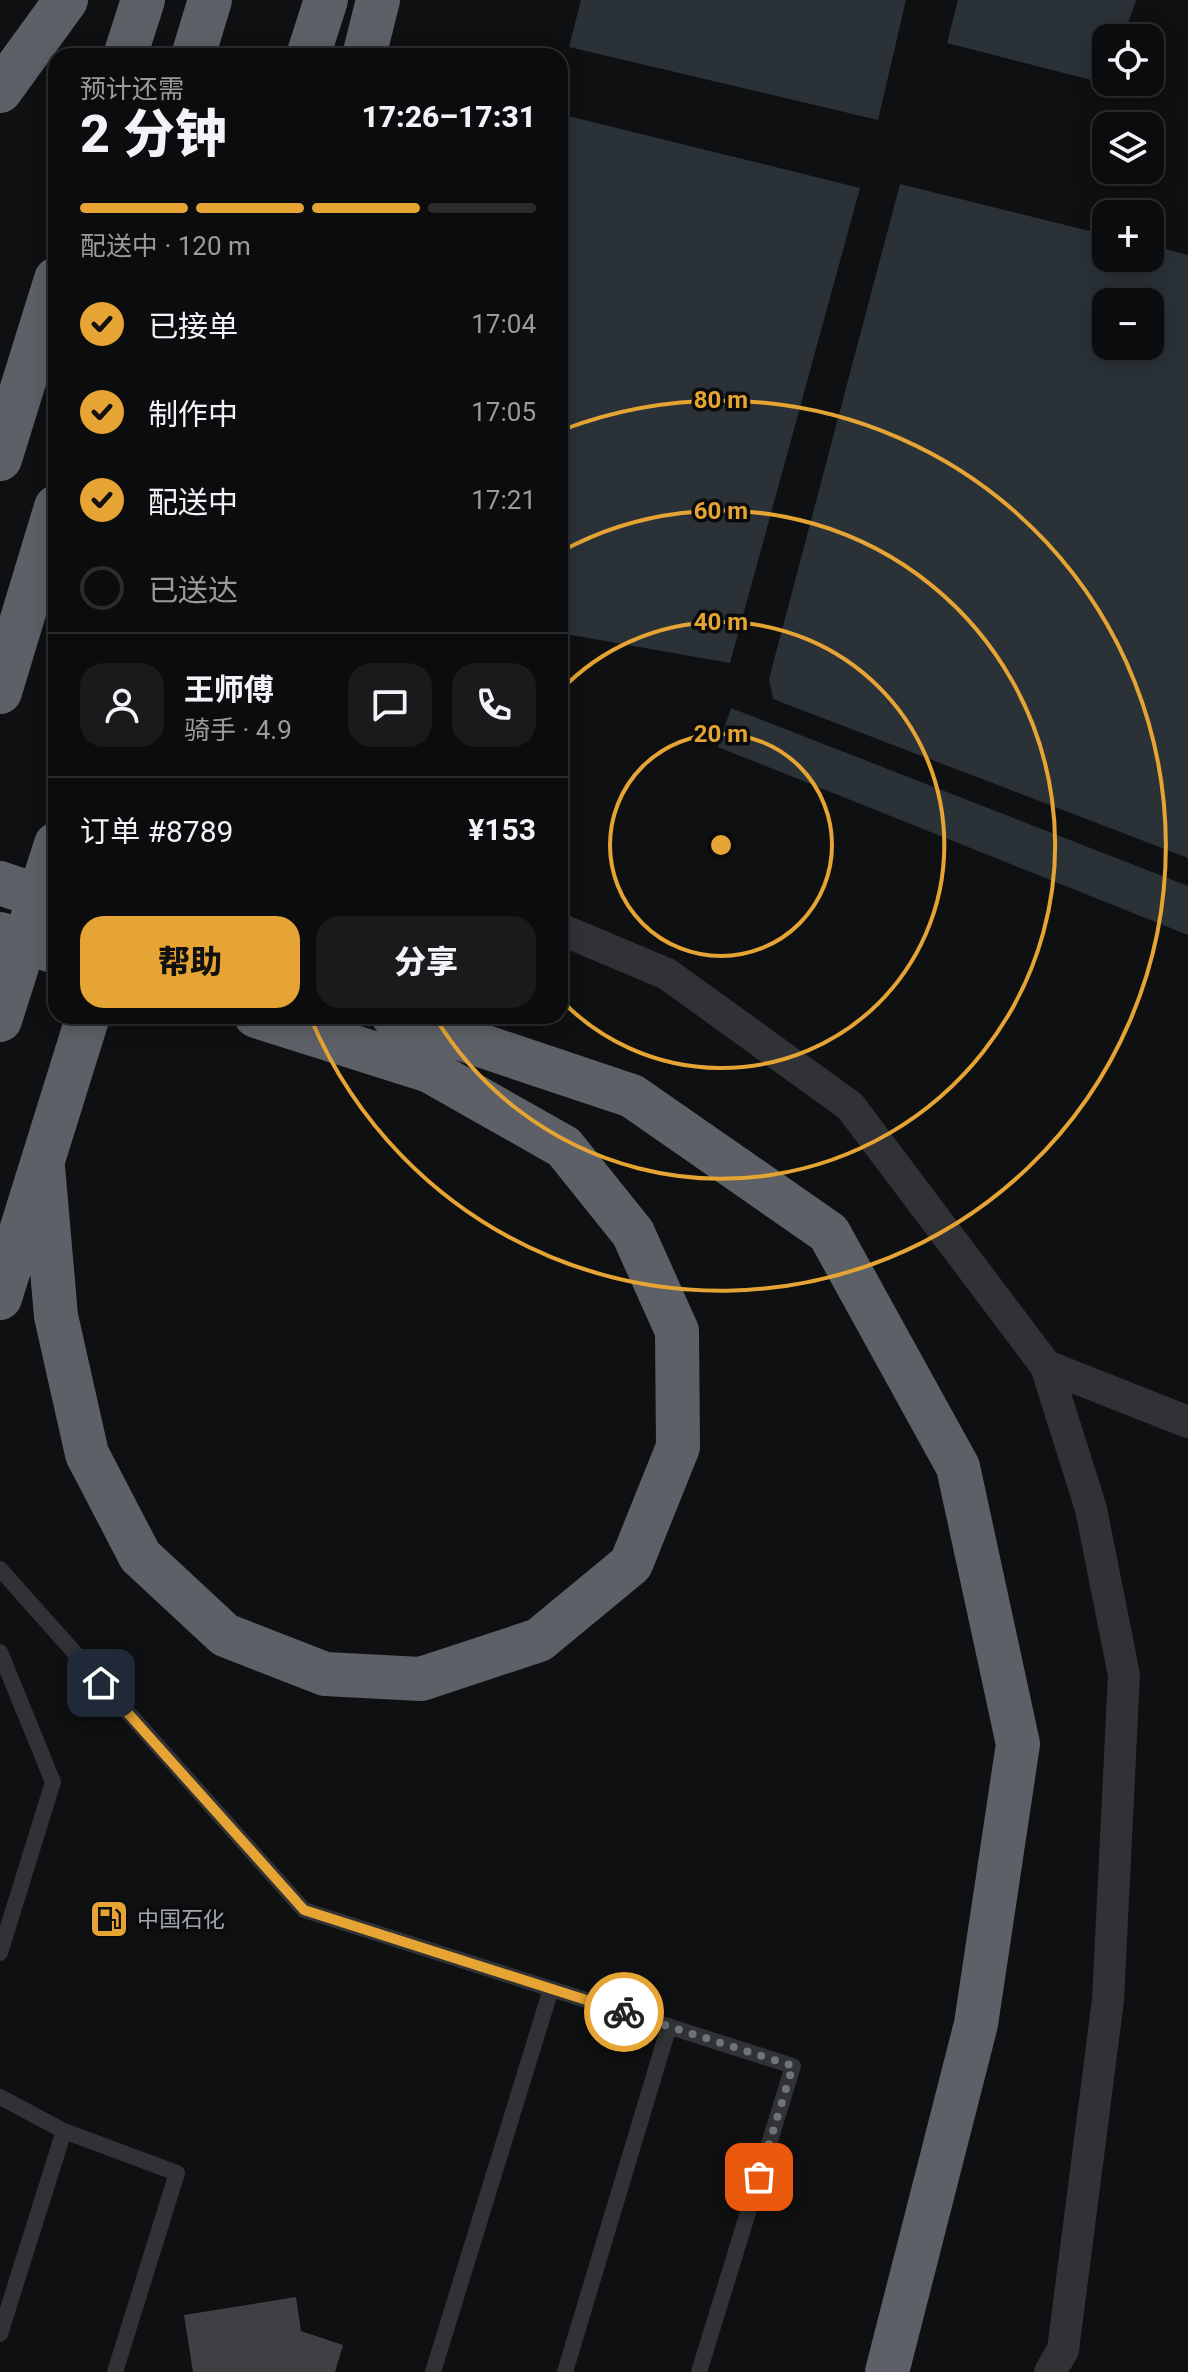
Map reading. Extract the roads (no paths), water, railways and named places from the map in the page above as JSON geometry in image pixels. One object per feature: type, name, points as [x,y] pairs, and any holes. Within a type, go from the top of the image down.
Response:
[{"type":"highway","points":[[0,91],[66,0]]},
{"type":"highway","points":[[128,48],[143,0]]},
{"type":"highway","points":[[195,48],[210,0]]},
{"type":"highway","points":[[311,48],[326,0]]},
{"type":"highway","points":[[366,48],[378,0]]},
{"type":"highway","points":[[0,459],[48,305]]},
{"type":"highway","points":[[0,692],[48,533]]},
{"type":"highway","points":[[0,1020],[48,869]]},
{"type":"highway","points":[[0,883],[48,899]]},
{"type":"highway","points":[[0,934],[48,949]]},
{"type":"highway","points":[[0,1298],[86,1024]]},
{"type":"highway","points":[[43,1167],[56,1316],[87,1454],[140,1556],[225,1635],[325,1674],[421,1679],[539,1640],[631,1564],[678,1447],[677,1331],[633,1233],[564,1147],[430,1071],[281,1024]]},
{"type":"highway","points":[[417,1024],[632,1096],[829,1233],[958,1467],[1018,1744],[976,2024],[887,2372]]},
{"type":"street","points":[[568,932],[667,974],[850,1106],[1046,1366],[1091,1509],[1124,1675],[1108,2000],[1063,2350],[1050,2372]]},
{"type":"street","points":[[1046,1366],[1188,1422]]},
{"type":"lane","points":[[0,1569],[304,1910],[793,2066],[699,2372]]},
{"type":"lane","points":[[0,1652],[53,1782],[0,1953]]},
{"type":"lane","points":[[433,2372],[551,1989]]},
{"type":"lane","points":[[565,2372],[669,2026]]},
{"type":"lane","points":[[0,2097],[64,2131],[177,2173],[115,2372]]},
{"type":"lane","points":[[0,2334],[64,2131]]},
{"type":"place","name":"中国石化","points":[[109,1919]]}]
